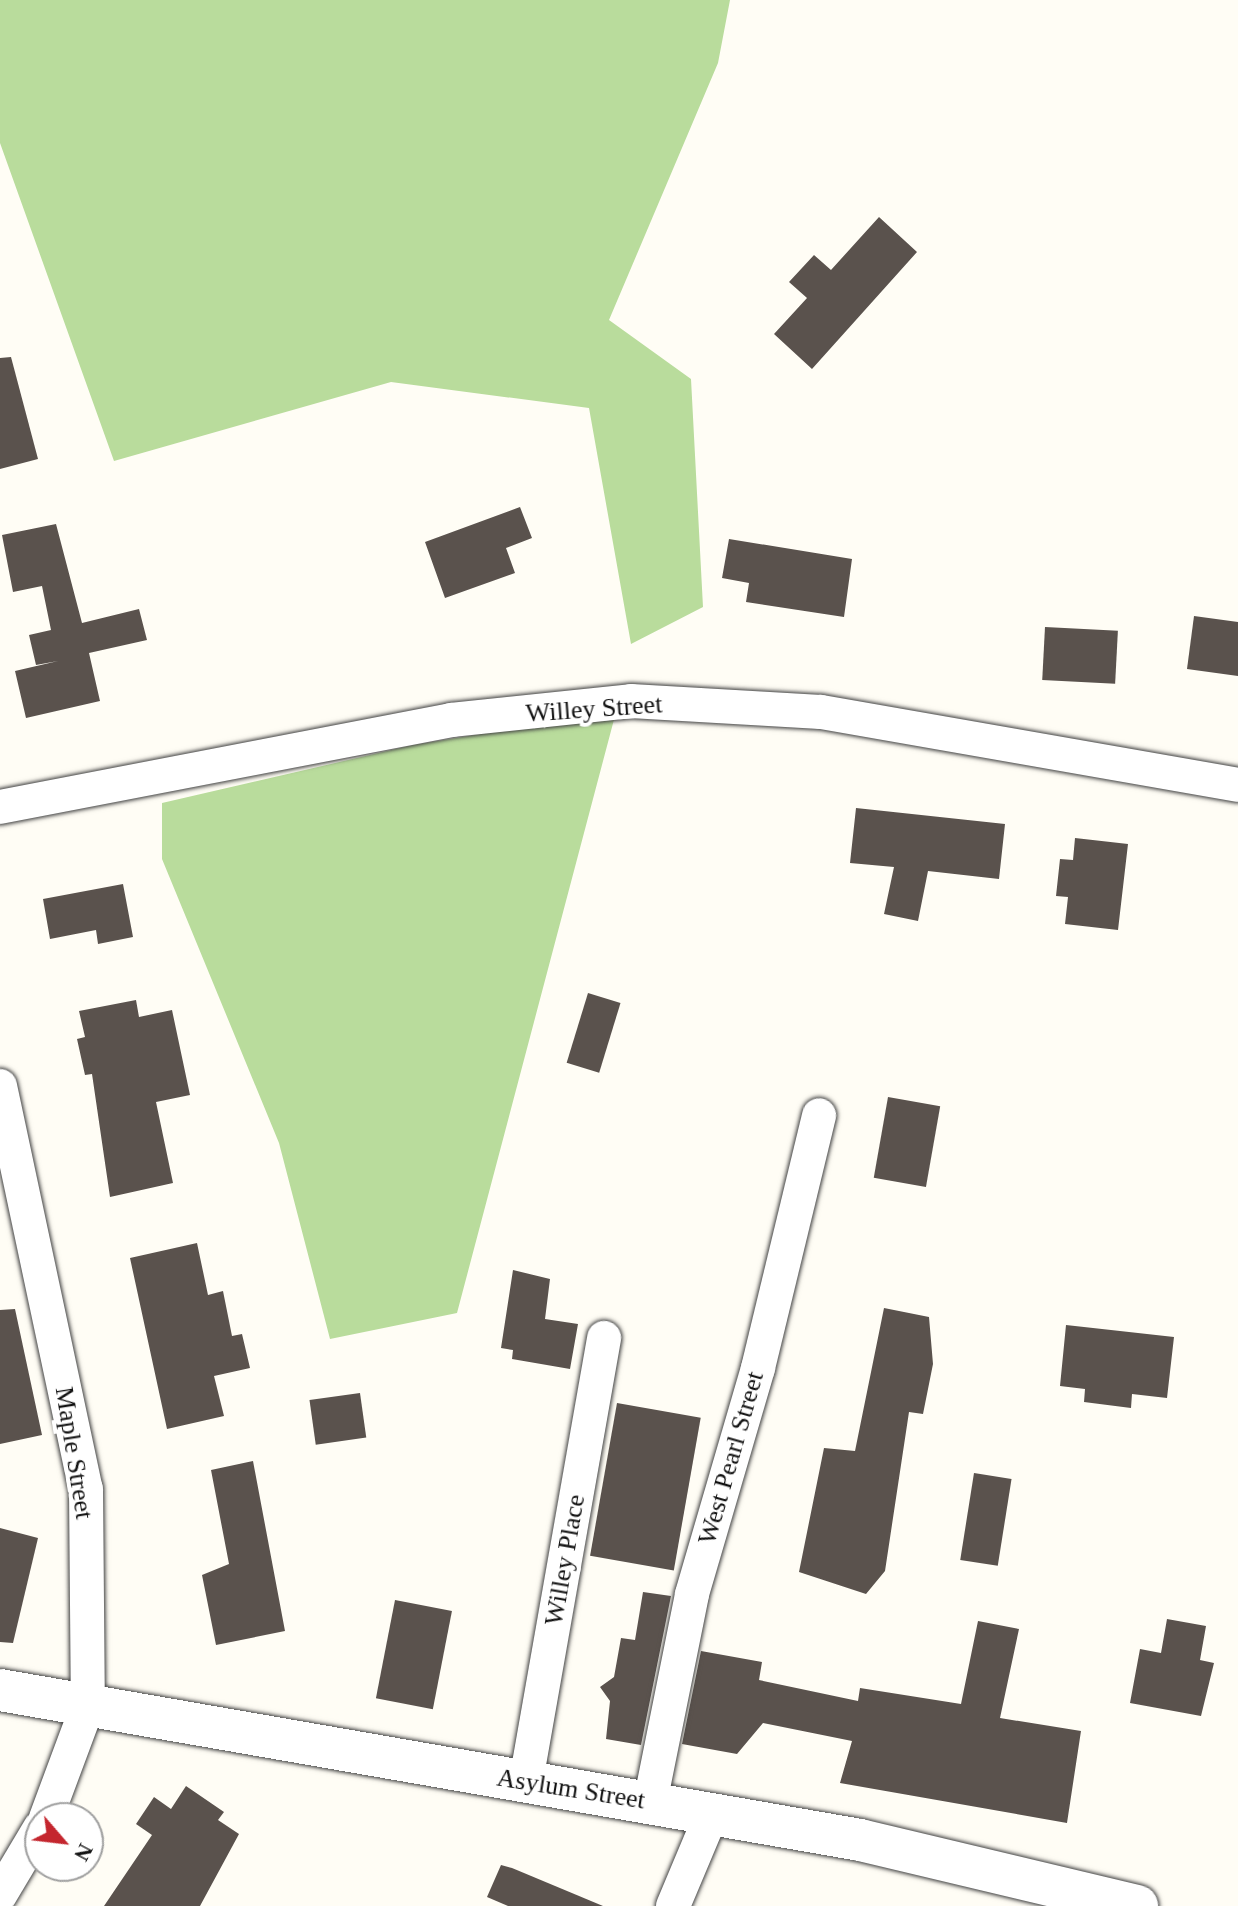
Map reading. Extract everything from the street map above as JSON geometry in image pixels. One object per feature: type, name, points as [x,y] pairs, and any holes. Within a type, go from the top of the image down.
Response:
[{"type":"street","name":"Willey Street","points":[[0,807],[451,720],[631,701],[821,712],[1238,785]]},
{"type":"street","name":"Maple Street","points":[[0,1086],[86,1489],[88,1705],[52,1802]]},
{"type":"street","name":"West Pearl Street","points":[[650,1803],[692,1594],[758,1368],[819,1115]]},
{"type":"street","name":"Willey Place","points":[[526,1781],[604,1338]]},
{"type":"street","name":"Asylum Street","points":[[0,1690],[712,1813],[1137,1906]]},
{"type":"street","points":[[673,1906],[712,1813]]},
{"type":"street","points":[[0,1895],[24,1855]]},
{"type":"green space","points":[[0,0],[730,0],[718,63],[609,320],[691,379],[703,607],[631,644],[589,408],[391,382],[114,461],[0,143]]},
{"type":"green space","points":[[616,712],[457,1313],[330,1339],[279,1143],[162,859],[162,803],[413,745]]},
{"type":"building","points":[[879,217],[917,252],[812,369],[774,334],[807,298],[789,282],[814,255],[831,270]]},
{"type":"building","points":[[11,357],[38,459],[0,469],[0,358]]},
{"type":"building","points":[[520,507],[532,538],[506,548],[515,573],[445,598],[425,542]]},
{"type":"building","points":[[56,524],[82,623],[139,609],[147,640],[89,653],[100,701],[26,718],[15,671],[58,661],[36,665],[29,635],[51,630],[42,586],[13,592],[2,535]]},
{"type":"building","points":[[729,539],[852,559],[844,617],[746,602],[749,583],[722,578]]},
{"type":"building","points":[[1194,616],[1238,622],[1238,676],[1187,669]]},
{"type":"building","points":[[1045,627],[1118,631],[1115,684],[1042,680]]},
{"type":"building","points":[[856,808],[1005,824],[999,879],[928,871],[918,921],[884,914],[894,867],[850,863]]},
{"type":"building","points":[[1075,838],[1128,844],[1118,930],[1065,924],[1068,897],[1056,896],[1060,859],[1073,860]]},
{"type":"building","points":[[123,884],[133,937],[98,944],[96,930],[50,939],[43,899]]},
{"type":"building","points":[[588,993],[621,1003],[599,1073],[567,1063]]},
{"type":"building","points":[[136,1000],[139,1017],[172,1010],[190,1095],[156,1102],[173,1183],[110,1197],[92,1074],[85,1075],[77,1039],[85,1037],[79,1011]]},
{"type":"building","points":[[888,1097],[940,1106],[926,1187],[874,1178]]},
{"type":"building","points":[[197,1243],[208,1295],[223,1291],[232,1336],[242,1334],[250,1368],[214,1376],[224,1416],[167,1429],[130,1258]]},
{"type":"building","points":[[513,1270],[550,1279],[545,1319],[578,1324],[570,1369],[512,1359],[513,1350],[501,1348]]},
{"type":"building","points":[[884,1308],[929,1317],[933,1364],[923,1414],[909,1412],[885,1571],[866,1594],[799,1572],[824,1448],[855,1451]]},
{"type":"building","points":[[15,1309],[42,1435],[0,1444],[0,1310]]},
{"type":"building","points":[[1066,1325],[1174,1337],[1167,1398],[1132,1394],[1131,1408],[1084,1402],[1085,1389],[1060,1386]]},
{"type":"building","points":[[360,1393],[366,1438],[316,1445],[309,1400]]},
{"type":"building","points":[[617,1403],[701,1418],[674,1570],[590,1556]]},
{"type":"building","points":[[253,1461],[285,1631],[216,1645],[202,1575],[229,1564],[211,1470]]},
{"type":"building","points":[[974,1473],[1012,1479],[998,1566],[960,1560]]},
{"type":"building","points":[[0,1528],[38,1538],[13,1643],[0,1642]]},
{"type":"building","points":[[643,1592],[671,1596],[641,1745],[606,1739],[610,1701],[600,1687],[614,1677],[621,1638],[635,1640]]},
{"type":"building","points":[[395,1600],[452,1611],[433,1709],[376,1698]]},
{"type":"building","points":[[1167,1619],[1206,1626],[1200,1660],[1214,1663],[1201,1716],[1130,1703],[1140,1649],[1161,1653]]},
{"type":"building","points":[[978,1621],[1019,1629],[1000,1718],[1081,1731],[1067,1823],[840,1783],[852,1741],[763,1723],[737,1754],[682,1744],[701,1651],[762,1662],[759,1680],[858,1701],[860,1688],[961,1704]]},
{"type":"building","points":[[186,1786],[224,1812],[218,1820],[239,1834],[200,1906],[104,1906],[152,1835],[136,1824],[154,1797],[171,1809]]},
{"type":"building","points":[[501,1865],[603,1906],[508,1906],[487,1897]]}]
